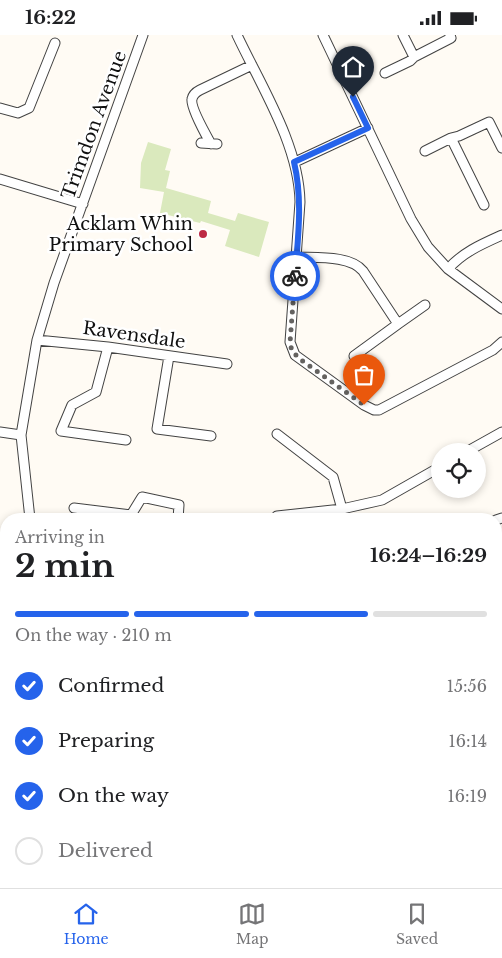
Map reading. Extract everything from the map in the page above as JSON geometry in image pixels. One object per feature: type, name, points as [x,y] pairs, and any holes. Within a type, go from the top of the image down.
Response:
[{"type":"street","name":"Trimdon Avenue","points":[[29,513],[21,435],[38,340],[54,283],[143,35]]},
{"type":"street","points":[[238,35],[286,138],[299,182],[300,202],[290,347],[300,359],[374,410],[383,409],[493,350],[502,341]]},
{"type":"street","points":[[323,35],[420,235],[448,269],[502,309]]},
{"type":"street","points":[[403,35],[414,57]]},
{"type":"street","points":[[385,73],[451,38],[450,35]]},
{"type":"street","points":[[0,108],[18,113],[29,109],[55,43]]},
{"type":"street","points":[[210,144],[193,107],[193,96],[200,90],[252,65]]},
{"type":"street","points":[[425,151],[489,122],[502,148]]},
{"type":"street","points":[[294,162],[368,128]]},
{"type":"street","points":[[451,138],[483,205]]},
{"type":"street","points":[[0,179],[82,204]]},
{"type":"street","points":[[448,269],[470,250],[502,235]]},
{"type":"street","points":[[296,257],[343,260],[356,263],[398,324]]},
{"type":"street","points":[[354,355],[360,347],[425,305]]},
{"type":"street","name":"Ravensdale","points":[[38,340],[108,347],[227,364]]},
{"type":"street","points":[[108,347],[96,392],[72,405],[61,431],[126,440]]},
{"type":"street","points":[[169,356],[157,429],[211,437]]},
{"type":"street","points":[[0,431],[21,435]]},
{"type":"street","points":[[482,443],[502,432]]},
{"type":"street","points":[[277,435],[333,477],[342,509]]},
{"type":"street","points":[[305,513],[342,509],[382,500],[431,472]]},
{"type":"street","points":[[132,513],[142,497],[179,505],[178,513]]},
{"type":"street","points":[[74,509],[112,513]]},
{"type":"green space","points":[[148,142],[171,149],[165,170],[170,171],[166,188],[211,201],[208,213],[235,221],[238,213],[269,222],[259,257],[225,246],[230,230],[201,221],[200,223],[160,213],[164,192],[140,188],[141,163]]},
{"type":"way so far","points":[[295,276],[290,338],[292,351],[300,359],[364,405]]},
{"type":"place","name":"Acklam Whin Primary School","points":[[203,234]]},
{"type":"route","points":[[295,276],[300,202],[299,182],[294,162],[313,155],[368,128],[353,97]]}]
